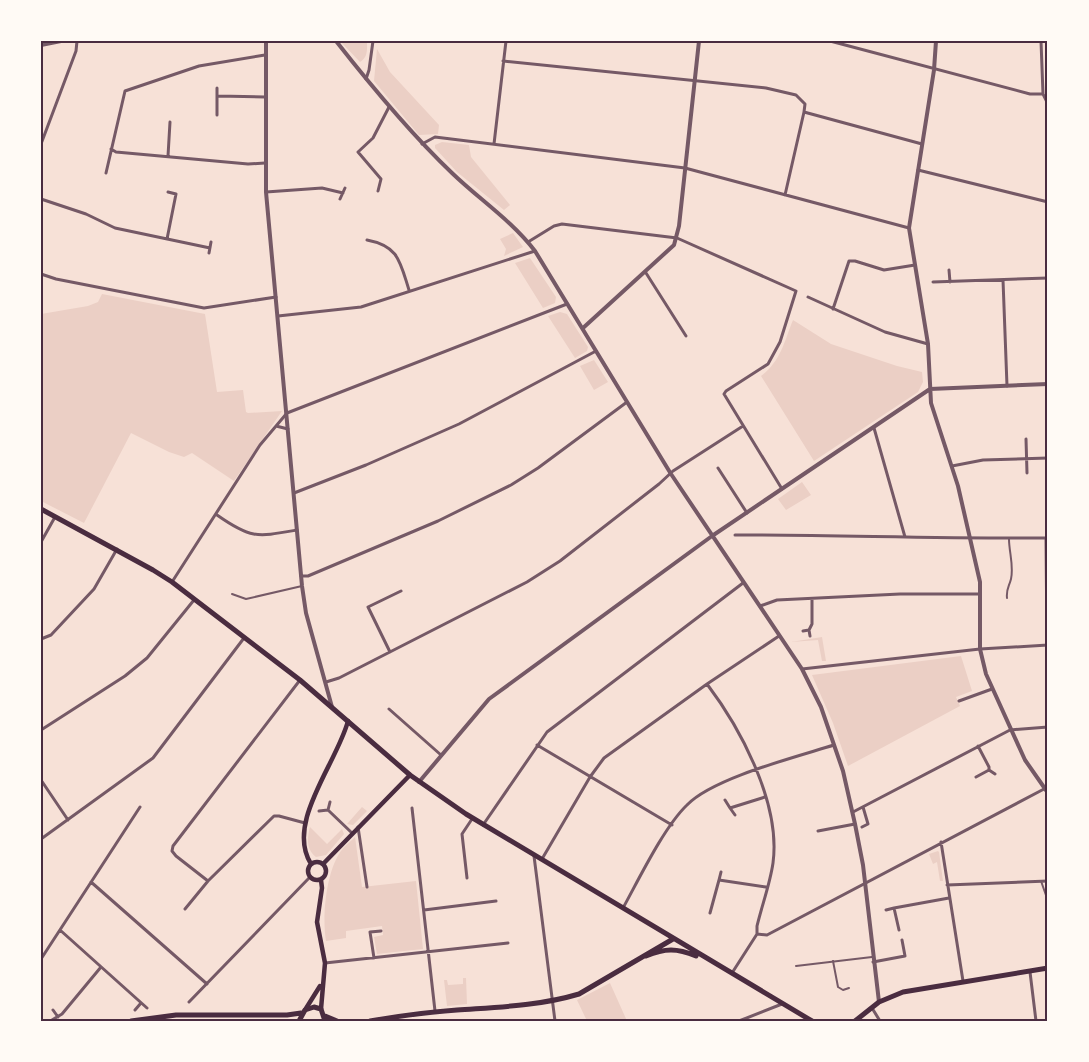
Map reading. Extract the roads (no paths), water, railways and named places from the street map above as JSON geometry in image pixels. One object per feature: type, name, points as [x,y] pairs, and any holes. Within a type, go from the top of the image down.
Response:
[{"type":"highway","points":[[41,509],[117,549],[172,582],[300,680],[410,775],[472,819],[812,1021]]},
{"type":"highway","points":[[370,1021],[435,1012],[552,1001],[579,994],[673,939]]},
{"type":"highway","points":[[634,961],[654,952],[674,949],[713,963]]},
{"type":"highway","points":[[856,1020],[879,1002],[903,992],[1048,968]]},
{"type":"highway","points":[[132,1021],[176,1015],[288,1015],[314,1007],[320,1009],[325,1018],[337,1021]]},
{"type":"highway","points":[[299,1021],[303,1011]]},
{"type":"highway","points":[[848,1021],[863,1014]]},
{"type":"main road","points":[[311,864],[305,855],[303,842],[305,823],[348,721]]},
{"type":"main road","points":[[323,864],[358,826],[410,775]]},
{"type":"main road","points":[[321,880],[310,877],[308,869],[311,864],[318,862],[323,864]]},
{"type":"main road","points":[[320,1009],[324,964],[317,922],[322,888],[321,880],[326,873],[323,864]]},
{"type":"main road","points":[[303,1011],[322,982]]},
{"type":"street","points":[[41,45],[61,41]]},
{"type":"street","points":[[41,144],[76,51],[77,41]]},
{"type":"street","points":[[266,41],[266,192],[301,576],[306,613],[332,707]]},
{"type":"street","points":[[336,41],[366,80],[422,144],[453,174],[511,224],[535,251],[671,474],[802,669],[821,707],[834,745],[856,824],[879,1002]]},
{"type":"street","points":[[366,80],[370,70],[373,41]]},
{"type":"street","points":[[494,144],[506,41]]},
{"type":"street","points":[[582,328],[670,251],[676,238],[700,41]]},
{"type":"street","points":[[830,41],[1030,94],[1043,94]]},
{"type":"street","points":[[757,934],[767,935],[941,842],[1046,791],[1025,760],[1010,730],[992,689],[980,649],[980,582],[952,466],[931,403],[928,344],[909,228],[934,70],[936,41]]},
{"type":"street","points":[[1041,41],[1043,94],[1048,104]]},
{"type":"street","points":[[106,173],[123,94],[128,89],[199,66],[265,55]]},
{"type":"street","points":[[503,61],[766,88],[792,94],[803,101],[804,112],[785,195]]},
{"type":"street","points":[[217,115],[218,88]]},
{"type":"street","points":[[218,96],[265,96]]},
{"type":"street","points":[[378,192],[381,179],[358,152],[373,138],[389,107]]},
{"type":"street","points":[[804,112],[922,144]]},
{"type":"street","points":[[168,156],[170,122]]},
{"type":"street","points":[[422,144],[435,137],[685,168],[909,228]]},
{"type":"street","points":[[111,149],[116,152],[248,164],[265,163]]},
{"type":"street","points":[[918,170],[1048,202]]},
{"type":"street","points":[[266,192],[322,188],[342,193]]},
{"type":"street","points":[[340,199],[346,188]]},
{"type":"street","points":[[167,239],[176,194],[168,192]]},
{"type":"street","points":[[41,199],[86,214],[114,228],[210,248]]},
{"type":"street","points":[[528,242],[562,224],[676,238],[796,292],[780,342],[768,364],[724,392],[724,397],[782,489]]},
{"type":"street","points":[[367,240],[384,244],[396,254],[409,290]]},
{"type":"street","points":[[209,253],[212,242]]},
{"type":"street","points":[[278,316],[346,310],[535,251]]},
{"type":"street","points":[[833,309],[849,261],[884,270],[915,265]]},
{"type":"street","points":[[949,270],[950,282]]},
{"type":"street","points":[[646,273],[686,336]]},
{"type":"street","points":[[41,274],[56,279],[204,308],[277,297]]},
{"type":"street","points":[[933,282],[1048,278]]},
{"type":"street","points":[[1002,280],[1008,386]]},
{"type":"street","points":[[808,297],[885,332],[928,344]]},
{"type":"street","points":[[172,582],[217,515],[260,445],[287,412],[567,304]]},
{"type":"street","points":[[294,493],[374,462],[460,424],[597,351]]},
{"type":"street","points":[[419,782],[489,699],[712,536],[930,389],[1048,384]]},
{"type":"street","points":[[301,576],[308,576],[479,502],[538,468],[627,402]]},
{"type":"street","points":[[276,426],[288,429]]},
{"type":"street","points":[[326,682],[507,594],[548,570],[671,474],[743,426]]},
{"type":"street","points":[[874,428],[904,537]]},
{"type":"street","points":[[1026,439],[1027,474]]},
{"type":"street","points":[[952,466],[983,460],[1048,458]]},
{"type":"street","points":[[718,468],[747,513]]},
{"type":"street","points":[[217,515],[250,535],[297,530]]},
{"type":"street","points":[[41,542],[55,517]]},
{"type":"street","points":[[735,535],[904,537],[969,540],[1047,538],[1048,645],[980,649],[802,669]]},
{"type":"street","points":[[41,639],[51,635],[94,589],[117,549]]},
{"type":"street","points":[[483,825],[547,732],[743,583]]},
{"type":"street","points":[[390,652],[368,607],[401,591]]},
{"type":"street","points":[[760,606],[771,601],[900,594],[980,594]]},
{"type":"street","points":[[810,636],[812,599]]},
{"type":"street","points":[[41,730],[125,676],[146,658],[194,600]]},
{"type":"street","points":[[803,631],[809,630]]},
{"type":"street","points":[[541,861],[590,776],[613,749],[779,636]]},
{"type":"street","points":[[41,839],[153,758],[244,638]]},
{"type":"street","points":[[208,881],[176,856],[172,851],[172,846],[300,680]]},
{"type":"street","points":[[707,684],[734,725],[756,771],[772,829],[774,854],[756,930],[757,934],[732,974]]},
{"type":"street","points":[[959,701],[992,689]]},
{"type":"street","points":[[389,709],[441,755]]},
{"type":"street","points":[[853,812],[1010,730],[1048,727]]},
{"type":"street","points":[[537,745],[672,824]]},
{"type":"street","points":[[622,909],[672,824],[688,804],[705,791],[756,771],[834,745]]},
{"type":"street","points":[[978,746],[987,761],[989,770],[995,774]]},
{"type":"street","points":[[976,777],[989,770]]},
{"type":"street","points":[[41,780],[68,820]]},
{"type":"street","points":[[730,808],[764,797]]},
{"type":"street","points":[[725,800],[735,815]]},
{"type":"street","points":[[328,810],[330,802]]},
{"type":"street","points":[[41,959],[140,807]]},
{"type":"street","points":[[862,827],[868,824],[863,807]]},
{"type":"street","points":[[412,808],[435,1012]]},
{"type":"street","points":[[319,811],[328,810]]},
{"type":"street","points":[[328,810],[352,833]]},
{"type":"street","points":[[185,909],[208,881],[274,816],[305,823]]},
{"type":"street","points":[[467,878],[462,834],[472,819]]},
{"type":"street","points":[[818,831],[856,824]]},
{"type":"street","points":[[358,826],[367,887]]},
{"type":"street","points":[[941,842],[963,981]]},
{"type":"street","points":[[534,856],[555,1021]]},
{"type":"street","points":[[710,912],[721,872]]},
{"type":"street","points":[[189,1002],[310,877]]},
{"type":"street","points":[[719,880],[766,887]]},
{"type":"street","points":[[947,884],[1048,881]]},
{"type":"street","points":[[91,882],[207,984]]},
{"type":"street","points":[[886,910],[949,898]]},
{"type":"street","points":[[424,910],[496,901]]},
{"type":"street","points":[[894,908],[899,930]]},
{"type":"street","points":[[60,930],[147,1008]]},
{"type":"street","points":[[374,958],[370,932],[381,931]]},
{"type":"street","points":[[872,959],[905,956],[902,940]]},
{"type":"street","points":[[324,964],[508,943]]},
{"type":"street","points":[[52,1020],[58,1017],[101,967]]},
{"type":"street","points":[[1030,971],[1036,1021]]},
{"type":"street","points":[[135,1010],[141,1003]]},
{"type":"street","points":[[739,1021],[782,1004]]},
{"type":"street","points":[[872,1007],[880,1021]]},
{"type":"street","points":[[53,1010],[58,1017]]},
{"type":"lane","points":[[1007,598],[1006,587],[1011,580],[1009,539]]},
{"type":"lane","points":[[232,594],[246,599],[302,586]]},
{"type":"lane","points":[[1041,881],[1048,901]]},
{"type":"lane","points":[[796,966],[833,961],[872,959]]},
{"type":"lane","points":[[833,961],[838,988],[843,990],[849,988]]}]
